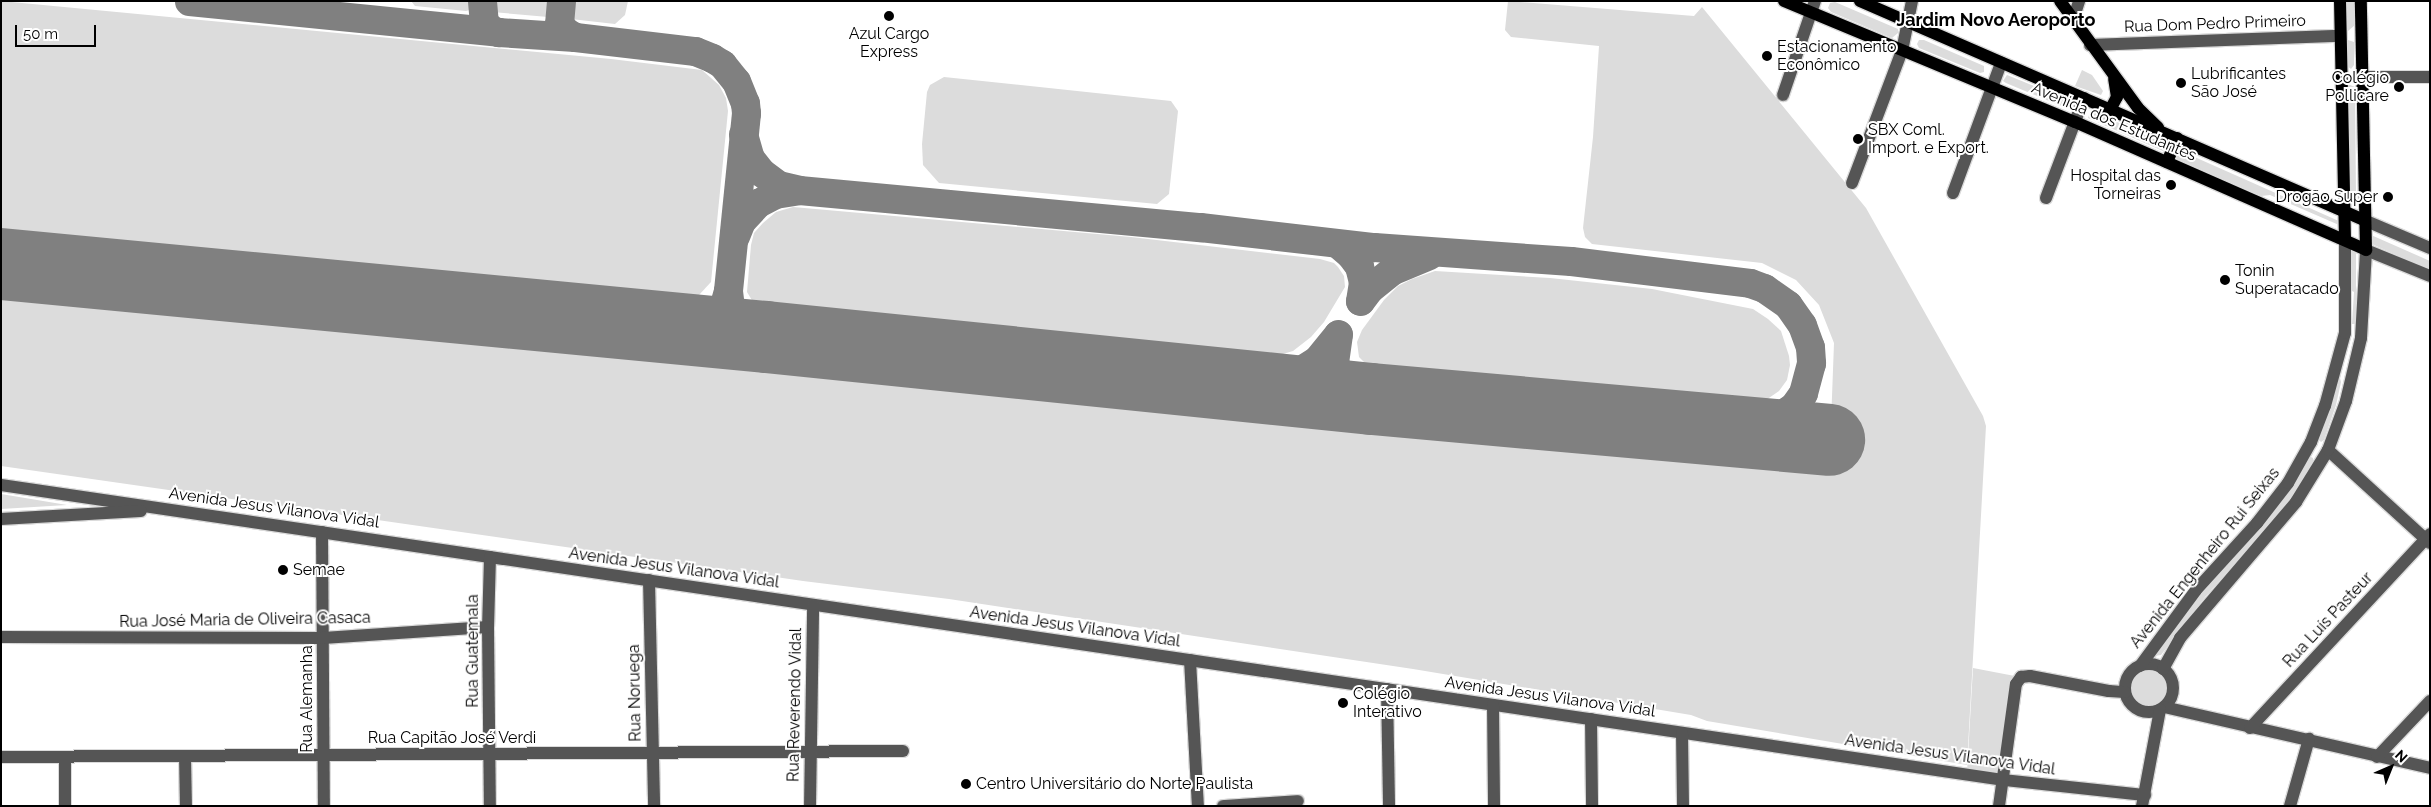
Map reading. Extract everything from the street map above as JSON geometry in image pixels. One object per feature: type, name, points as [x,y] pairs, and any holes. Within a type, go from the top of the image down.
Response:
[{"type":"main road","name":"Avenida dos Estudantes","points":[[1784,1],[1813,7],[1902,51],[2075,122],[2366,250]]},
{"type":"main road","name":"Avenida dos Estudantes","points":[[1860,1],[2364,220]]},
{"type":"main road","points":[[2060,1],[2090,45],[2138,108],[2164,132]]},
{"type":"main road","points":[[2340,1],[2346,211],[2345,240]]},
{"type":"main road","points":[[2361,1],[2366,250]]},
{"type":"main road","points":[[2109,70],[2117,92],[2116,102],[2110,110]]},
{"type":"main road","points":[[2167,162],[2177,138]]},
{"type":"street","points":[[1852,182],[1902,51],[1912,1]]},
{"type":"street","points":[[2073,20],[2078,1]]},
{"type":"street","points":[[1783,95],[1813,7]]},
{"type":"street","name":"Rua Dom Pedro Primeiro","points":[[2090,45],[2340,36]]},
{"type":"street","points":[[1952,193],[2001,63]]},
{"type":"street","points":[[2362,77],[2430,77]]},
{"type":"street","points":[[2046,198],[2084,98]]},
{"type":"street","name":"Avenida dos Estudantes","points":[[2364,220],[2430,248]]},
{"type":"street","points":[[2405,237],[2430,237]]},
{"type":"street","name":"Avenida Engenheiro Rui Seixas","points":[[2140,666],[2196,590],[2257,523],[2288,483],[2311,442],[2325,406],[2345,333],[2345,240]]},
{"type":"street","name":"Avenida dos Estudantes","points":[[2366,250],[2430,276]]},
{"type":"street","name":"Avenida Engenheiro Rui Seixas","points":[[2163,669],[2180,638],[2296,502],[2328,450],[2352,380],[2360,338],[2366,250]]},
{"type":"street","points":[[2338,361],[2344,364],[2352,380]]},
{"type":"street","points":[[2328,450],[2428,539]]},
{"type":"street","name":"Avenida Jesus Vilanova Vidal","points":[[1,485],[2144,800]]},
{"type":"street","points":[[74,515],[76,496]]},
{"type":"street","points":[[1,519],[169,509]]},
{"type":"street","name":"Rua Alemanha","points":[[322,532],[324,806]]},
{"type":"street","name":"Rua Luís Pasteur","points":[[2250,728],[2428,539]]},
{"type":"street","name":"Rua Guatemala","points":[[490,557],[488,627],[490,806]]},
{"type":"street","name":"Rua Noruega","points":[[648,580],[654,806]]},
{"type":"street","name":"Rua Reverendo Vidal","points":[[810,806],[809,752],[813,604]]},
{"type":"street","name":"Rua José Maria de Oliveira Casaca","points":[[1,637],[323,638],[488,627]]},
{"type":"street","points":[[1190,660],[1198,806]]},
{"type":"street","points":[[2144,800],[2162,708],[2170,700],[2172,683],[2163,669],[2156,665],[2140,666],[2130,674],[2125,692],[2128,700],[2142,712],[2162,708],[2309,739],[2430,768]]},
{"type":"street","points":[[1999,806],[2016,684],[2021,677],[2030,676],[2109,691],[2125,692]]},
{"type":"street","points":[[1387,689],[1389,806]]},
{"type":"street","points":[[2377,756],[2430,701]]},
{"type":"street","points":[[1493,705],[1494,806]]},
{"type":"street","points":[[1591,719],[1592,806]]},
{"type":"street","points":[[1682,733],[1683,806]]},
{"type":"street","points":[[2290,806],[2309,739]]},
{"type":"street","name":"Rua Capitão José Verdi","points":[[1,757],[903,751]]},
{"type":"street","points":[[185,756],[186,806]]},
{"type":"street","points":[[65,757],[65,806]]},
{"type":"street","points":[[1223,806],[1298,801]]},
{"type":"shaded area","points":[[1,1],[611,59],[702,70],[719,85],[726,98],[728,111],[711,282],[699,295],[683,302],[1,239]]},
{"type":"shaded area","points":[[411,1],[476,1],[473,9],[466,11],[415,6]]},
{"type":"shaded area","points":[[488,1],[554,1],[553,12],[548,17],[492,12],[488,8]]},
{"type":"shaded area","points":[[568,1],[628,1],[625,15],[615,24],[571,19],[566,12]]},
{"type":"shaded area","points":[[1508,1],[1694,16],[1702,7],[1866,208],[1983,416],[1986,426],[1967,765],[1707,721],[1691,715],[1413,669],[949,599],[803,581],[1,466],[1,295],[1064,394],[1318,423],[1825,468],[1831,462],[1834,427],[1831,423],[1834,343],[1819,305],[1796,280],[1762,263],[1592,244],[1585,237],[1583,228],[1593,137],[1599,46],[1511,37],[1505,30]]},
{"type":"shaded area","points":[[2345,1],[2355,1],[2355,25],[2348,31],[2345,29]]},
{"type":"shaded area","points":[[1835,2],[1898,29],[1898,33],[1892,38],[1831,12],[1828,8],[1830,3]]},
{"type":"shaded area","points":[[1919,40],[1924,40],[1984,66],[1984,72],[1980,73],[1919,48],[1917,44]]},
{"type":"shaded area","points":[[2348,40],[2354,42],[2354,65],[2351,69],[2346,65]]},
{"type":"shaded area","points":[[2082,70],[2092,75],[2103,91],[2101,95],[2075,86]]},
{"type":"shaded area","points":[[2007,75],[2068,100],[2071,106],[2066,108],[2006,83],[2003,81]]},
{"type":"shaded area","points":[[944,77],[1171,101],[1178,111],[1169,194],[1157,204],[939,183],[923,165],[922,144],[927,92],[930,85]]},
{"type":"shaded area","points":[[2348,84],[2355,87],[2356,196],[2353,198],[2350,197],[2346,86]]},
{"type":"shaded area","points":[[2091,110],[2165,144],[2168,147],[2167,150],[2163,151],[2088,118]]},
{"type":"shaded area","points":[[2181,151],[2341,222],[2339,225],[2270,195],[2261,196],[2177,159],[2176,152]]},
{"type":"shaded area","points":[[793,207],[1131,237],[1320,259],[1334,263],[1338,267],[1344,276],[1345,287],[1324,322],[1311,337],[1293,351],[1262,360],[1089,339],[766,310],[753,302],[747,292],[751,245],[754,233],[776,212]]},
{"type":"shaded area","points":[[2371,235],[2430,261],[2430,270],[2368,242]]},
{"type":"shaded area","points":[[2348,248],[2356,251],[2356,324],[2352,324],[2354,292],[2350,290]]},
{"type":"shaded area","points":[[1435,271],[1550,278],[1652,289],[1753,309],[1781,331],[1789,356],[1790,365],[1787,380],[1779,391],[1766,400],[1745,404],[1372,370],[1359,357],[1357,342],[1362,330],[1384,300],[1398,286]]},
{"type":"shaded area","points":[[2337,378],[2340,378],[2341,382],[2336,405],[2324,440],[2321,442],[2319,440]]},
{"type":"shaded area","points":[[2309,456],[2313,458],[2313,461],[2289,502],[2205,597],[2161,655],[2154,656],[2163,638]]},
{"type":"shaded area","points":[[1,494],[67,505],[1,509]]},
{"type":"shaded area","points":[[2148,667],[2163,673],[2169,688],[2163,703],[2148,709],[2133,703],[2127,688],[2133,673]]},
{"type":"shaded area","points":[[1973,668],[2020,677],[2003,779],[1967,773]]},
{"type":"taxiway","points":[[189,1],[498,32],[575,37],[695,51],[712,58],[722,64],[736,81],[745,103],[746,113],[728,291]]},
{"type":"taxiway","points":[[482,1],[484,22],[490,29],[498,32]]},
{"type":"taxiway","points":[[561,1],[559,24],[566,32],[575,37]]},
{"type":"taxiway","points":[[743,134],[750,158],[761,172],[778,185],[799,190],[1200,227],[1374,247],[1571,261],[1750,283],[1764,288],[1788,305],[1802,325],[1810,347],[1811,363],[1803,393],[1794,406],[1769,423],[1747,431]]},
{"type":"taxiway","points":[[735,236],[741,221],[758,203],[775,194],[799,190]]},
{"type":"taxiway","points":[[1338,244],[1350,254],[1359,266],[1363,282],[1360,301],[1369,289],[1391,271],[1429,255]]},
{"type":"taxiway","points":[[682,329],[695,328],[711,320],[723,308],[728,291],[730,307],[738,320],[753,332],[766,337]]},
{"type":"taxiway","points":[[1240,385],[1272,383],[1293,375],[1317,360],[1338,334],[1334,361],[1337,372],[1350,388],[1372,399]]},
{"type":"runway","points":[[1,264],[766,337],[1372,399],[1829,440]]},
{"type":"place","name":"Azul Cargo Express","points":[[889,16]]},
{"type":"place","name":"Estacionamento Econômico","points":[[1767,56]]},
{"type":"place","name":"Lubrificantes São José","points":[[2181,83]]},
{"type":"place","name":"Colégio Pollicare","points":[[2399,87]]},
{"type":"place","name":"SBX Coml. Import. e Export.","points":[[1858,139]]},
{"type":"place","name":"Hospital das Torneiras","points":[[2171,185]]},
{"type":"place","name":"Drogão Super","points":[[2388,197]]},
{"type":"place","name":"Tonin Superatacado","points":[[2225,280]]},
{"type":"place","name":"Semae","points":[[283,570]]},
{"type":"place","name":"Colégio Interativo","points":[[1343,703]]},
{"type":"place","name":"Centro Universitário do Norte Paulista","points":[[966,784]]},
{"type":"district","name":"Jardim Novo Aeroporto","points":[[1996,20]]}]
